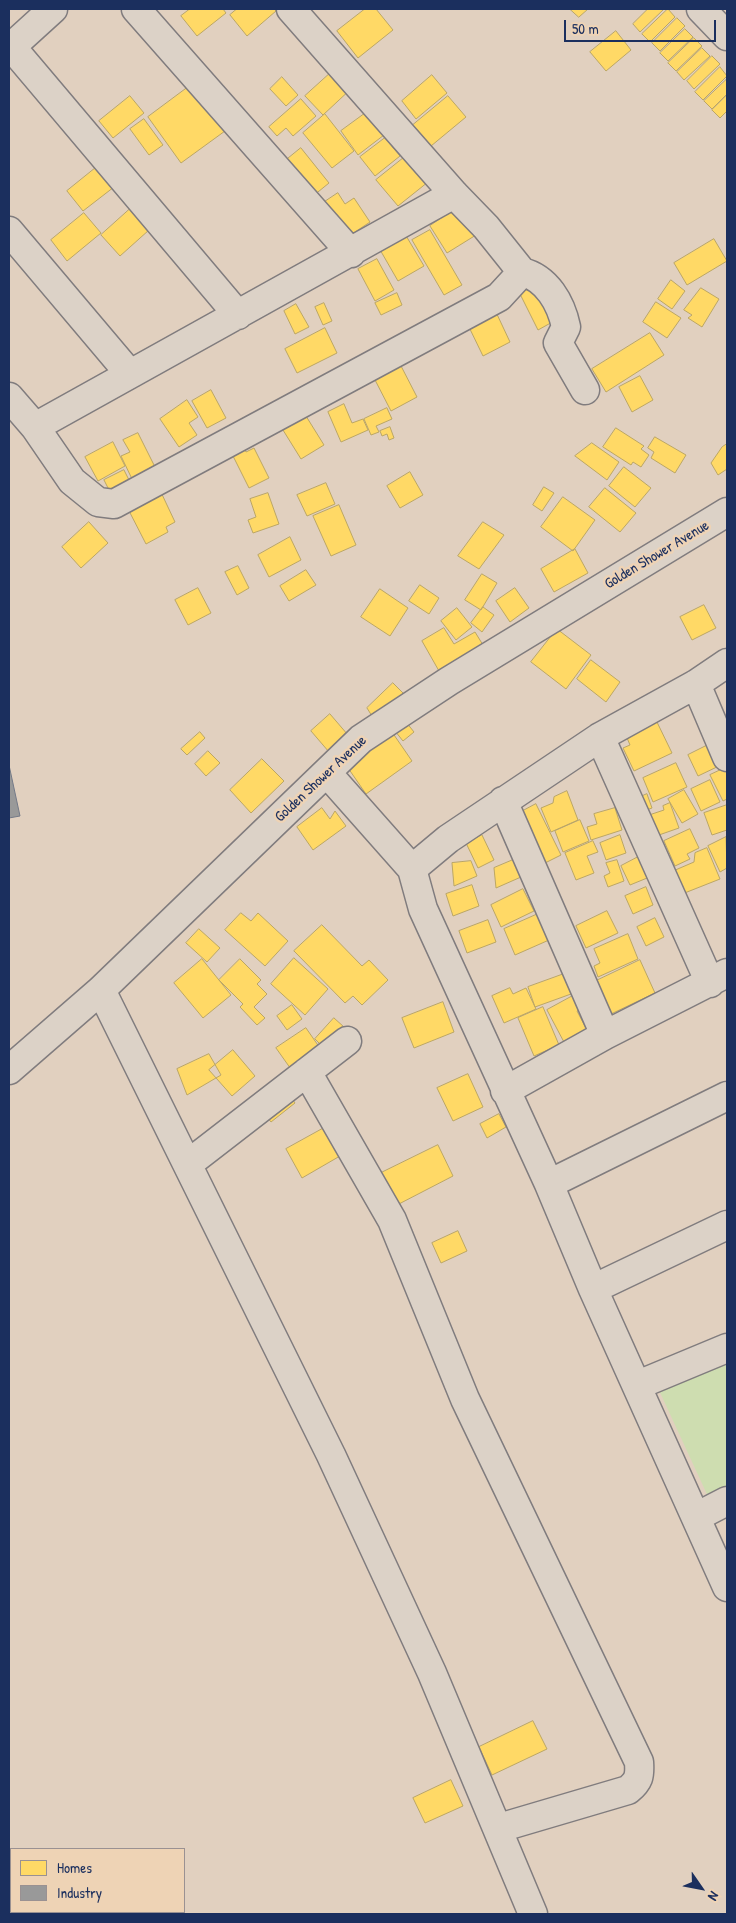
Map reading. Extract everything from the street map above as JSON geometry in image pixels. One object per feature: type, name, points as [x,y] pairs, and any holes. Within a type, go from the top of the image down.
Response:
[{"type":"street","points":[[53,9],[10,47],[238,316]]},
{"type":"street","points":[[136,9],[351,253]]},
{"type":"street","points":[[291,9],[454,194],[486,227],[522,272],[532,275],[540,281],[559,304],[566,327],[558,343],[585,390]]},
{"type":"street","points":[[701,9],[727,36]]},
{"type":"street","points":[[35,427],[129,373],[238,316],[454,194]]},
{"type":"street","points":[[9,231],[129,373]]},
{"type":"street","points":[[9,397],[35,427],[78,486],[98,502],[114,504],[499,297],[522,272]]},
{"type":"street","name":"Golden Shower Avenue","points":[[9,1070],[101,990],[361,739],[449,681],[726,517]]},
{"type":"street","points":[[412,868],[448,839],[600,736],[696,684],[727,663]]},
{"type":"street","points":[[696,684],[727,757]]},
{"type":"street","points":[[504,1091],[605,1035],[719,978],[600,736]]},
{"type":"street","points":[[327,773],[412,868],[423,909],[504,1091],[549,1184],[593,1289],[638,1385],[727,1588]]},
{"type":"street","points":[[503,801],[605,1035]]},
{"type":"street","points":[[101,990],[331,1455],[432,1673],[499,1828],[533,1914]]},
{"type":"street","points":[[188,1164],[347,1041]]},
{"type":"street","points":[[306,1072],[392,1220],[465,1399],[638,1762],[640,1776],[636,1783],[628,1790],[610,1797],[499,1828]]},
{"type":"street","points":[[549,1184],[727,1096]]},
{"type":"street","points":[[593,1289],[727,1225]]},
{"type":"street","points":[[638,1385],[727,1348]]},
{"type":"street","points":[[696,1517],[727,1501]]},
{"type":"green space","points":[[727,1357],[727,1495],[711,1503],[658,1388]]},
{"type":"building: Homes","points":[[190,9],[223,9],[226,13],[197,36],[181,16]]},
{"type":"building: Homes","points":[[237,9],[274,9],[276,11],[247,36],[230,15]]},
{"type":"building: Homes","points":[[365,9],[376,9],[393,30],[358,58],[337,31]]},
{"type":"building: Homes","points":[[570,9],[588,9],[579,17]]},
{"type":"building: Homes","points":[[648,9],[664,9],[640,32],[633,24]]},
{"type":"building: Homes","points":[[668,9],[675,17],[650,42],[642,34]]},
{"type":"building: Homes","points":[[677,18],[685,26],[660,51],[652,43]]},
{"type":"building: Homes","points":[[685,29],[693,37],[668,61],[660,53]]},
{"type":"building: Homes","points":[[616,31],[631,50],[606,71],[590,52]]},
{"type":"building: Homes","points":[[694,38],[702,46],[676,71],[668,63]]},
{"type":"building: Homes","points":[[702,48],[710,56],[684,80],[677,72]]},
{"type":"building: Homes","points":[[712,56],[720,64],[694,89],[687,81]]},
{"type":"building: Homes","points":[[720,67],[727,76],[703,100],[695,92]]},
{"type":"building: Homes","points":[[336,68],[353,87],[323,115],[305,96]]},
{"type":"building: Homes","points":[[432,75],[447,93],[416,119],[402,101]]},
{"type":"building: Homes","points":[[282,77],[298,95],[286,106],[270,89]]},
{"type":"building: Homes","points":[[727,79],[727,94],[712,109],[704,101]]},
{"type":"building: Homes","points":[[191,85],[225,131],[181,163],[148,117]]},
{"type":"building: Homes","points":[[727,95],[727,111],[720,118],[712,110]]},
{"type":"building: Homes","points":[[130,96],[144,113],[113,138],[99,121]]},
{"type":"building: Homes","points":[[448,96],[466,117],[431,146],[413,125]]},
{"type":"building: Homes","points":[[301,99],[316,116],[293,136],[286,128],[277,136],[269,127]]},
{"type":"building: Homes","points":[[367,112],[384,135],[358,155],[341,131]]},
{"type":"building: Homes","points":[[325,114],[354,151],[332,168],[303,133]]},
{"type":"building: Homes","points":[[144,119],[163,145],[149,155],[130,129]]},
{"type":"building: Homes","points":[[385,138],[400,156],[375,176],[360,157]]},
{"type":"building: Homes","points":[[301,148],[329,183],[313,196],[285,161]]},
{"type":"building: Homes","points":[[406,156],[428,182],[398,206],[376,180]]},
{"type":"building: Homes","points":[[98,166],[114,187],[83,211],[67,191]]},
{"type":"building: Homes","points":[[338,193],[345,204],[354,198],[370,222],[346,238],[323,203]]},
{"type":"building: Homes","points":[[458,207],[476,235],[447,253],[430,226]]},
{"type":"building: Homes","points":[[130,209],[149,230],[120,256],[101,235]]},
{"type":"building: Homes","points":[[84,213],[101,233],[67,261],[51,240]]},
{"type":"building: Homes","points":[[430,230],[462,285],[444,295],[412,240]]},
{"type":"building: Homes","points":[[405,234],[424,266],[398,281],[379,248]]},
{"type":"building: Homes","points":[[714,239],[727,261],[687,285],[674,263]]},
{"type":"building: Homes","points":[[377,259],[394,290],[375,301],[358,269]]},
{"type":"building: Homes","points":[[671,280],[685,291],[672,309],[658,299]]},
{"type":"building: Homes","points":[[537,281],[556,320],[538,330],[518,290]]},
{"type":"building: Homes","points":[[701,288],[719,299],[702,327],[688,318],[692,315],[684,310]]},
{"type":"building: Homes","points":[[397,293],[402,305],[381,315],[375,303]]},
{"type":"building: Homes","points":[[656,302],[681,318],[667,338],[643,322]]},
{"type":"building: Homes","points":[[324,303],[332,321],[323,325],[315,307]]},
{"type":"building: Homes","points":[[296,304],[309,327],[295,334],[284,311]]},
{"type":"building: Homes","points":[[495,310],[510,342],[483,356],[467,323]]},
{"type":"building: Homes","points":[[325,328],[337,353],[297,373],[285,349]]},
{"type":"building: Homes","points":[[650,333],[664,355],[606,392],[592,369]]},
{"type":"building: Homes","points":[[400,364],[417,397],[391,411],[374,378]]},
{"type":"building: Homes","points":[[640,376],[653,400],[632,412],[619,387]]},
{"type":"building: Homes","points":[[211,390],[226,418],[207,428],[192,401]]},
{"type":"building: Homes","points":[[187,400],[198,417],[189,423],[197,435],[179,447],[160,419]]},
{"type":"building: Homes","points":[[344,404],[352,423],[363,419],[368,430],[341,442],[328,412]]},
{"type":"building: Homes","points":[[301,408],[324,445],[301,459],[278,422]]},
{"type":"building: Homes","points":[[387,408],[392,419],[376,426],[379,432],[371,435],[364,419]]},
{"type":"building: Homes","points":[[390,427],[394,438],[389,440],[387,434],[382,436],[380,431]]},
{"type":"building: Homes","points":[[616,428],[644,446],[641,449],[649,455],[641,467],[633,462],[631,465],[603,447]]},
{"type":"building: Homes","points":[[138,433],[156,469],[133,481],[121,456],[130,452],[123,440]]},
{"type":"building: Homes","points":[[655,437],[686,455],[675,473],[651,458],[654,452],[648,448]]},
{"type":"building: Homes","points":[[113,442],[125,466],[98,481],[85,457]]},
{"type":"building: Homes","points":[[592,443],[619,462],[607,480],[575,456]]},
{"type":"building: Homes","points":[[727,444],[727,469],[718,475],[711,463],[722,447]]},
{"type":"building: Homes","points":[[243,446],[246,452],[254,448],[269,478],[249,488],[231,452]]},
{"type":"building: Homes","points":[[624,467],[651,488],[635,507],[609,486]]},
{"type":"building: Homes","points":[[124,470],[130,482],[110,492],[104,480]]},
{"type":"building: Homes","points":[[410,472],[423,495],[400,508],[387,486]]},
{"type":"building: Homes","points":[[326,483],[335,504],[307,516],[297,495]]},
{"type":"building: Homes","points":[[544,487],[554,493],[542,511],[533,505]]},
{"type":"building: Homes","points":[[159,488],[175,522],[166,527],[168,532],[146,544],[126,505]]},
{"type":"building: Homes","points":[[605,488],[636,513],[620,532],[589,507]]},
{"type":"building: Homes","points":[[268,493],[279,524],[253,533],[248,520],[256,517],[250,499]]},
{"type":"building: Homes","points":[[563,497],[595,520],[573,551],[541,527]]},
{"type":"building: Homes","points":[[339,505],[356,545],[331,556],[313,516]]},
{"type":"building: Homes","points":[[89,522],[108,543],[81,568],[62,547]]},
{"type":"building: Homes","points":[[483,522],[504,535],[479,569],[458,556]]},
{"type":"building: Homes","points":[[290,537],[301,560],[269,577],[258,555]]},
{"type":"building: Homes","points":[[575,549],[588,573],[554,592],[541,569]]},
{"type":"building: Homes","points":[[238,566],[249,588],[237,595],[225,572]]},
{"type":"building: Homes","points":[[306,570],[316,585],[289,601],[280,586]]},
{"type":"building: Homes","points":[[482,574],[497,583],[481,610],[465,600]]},
{"type":"building: Homes","points":[[420,585],[439,598],[429,614],[409,601]]},
{"type":"building: Homes","points":[[198,588],[211,613],[188,625],[175,600]]},
{"type":"building: Homes","points":[[515,588],[529,608],[510,622],[496,601]]},
{"type":"building: Homes","points":[[380,589],[408,608],[390,636],[361,617]]},
{"type":"building: Homes","points":[[704,605],[716,628],[692,640],[680,617]]},
{"type":"building: Homes","points":[[483,607],[494,615],[482,632],[471,623]]},
{"type":"building: Homes","points":[[457,608],[472,627],[456,640],[441,621]]},
{"type":"building: Homes","points":[[444,628],[454,644],[475,632],[483,645],[439,671],[422,641]]},
{"type":"building: Homes","points":[[557,629],[591,655],[566,689],[531,662]]},
{"type":"building: Homes","points":[[591,660],[620,682],[606,702],[577,679]]},
{"type":"building: Homes","points":[[393,683],[403,693],[375,721],[367,708]]},
{"type":"building: Homes","points":[[330,714],[348,735],[329,752],[311,731]]},
{"type":"building: Homes","points":[[655,718],[672,753],[634,771],[623,748],[630,745],[625,733]]},
{"type":"building: Homes","points":[[406,722],[414,732],[403,741],[395,731]]},
{"type":"building: Homes","points":[[200,732],[205,738],[187,755],[181,749]]},
{"type":"building: Homes","points":[[392,732],[412,761],[366,794],[346,765]]},
{"type":"building: Homes","points":[[712,743],[721,765],[698,776],[688,755]]},
{"type":"building: Homes","points":[[208,751],[220,763],[206,776],[195,764]]},
{"type":"building: Homes","points":[[262,759],[284,781],[251,813],[230,790]]},
{"type":"building: Homes","points":[[676,763],[687,787],[653,802],[643,778]]},
{"type":"building: Homes","points":[[725,768],[727,773],[727,799],[723,801],[710,775]]},
{"type":"building: Homes","points":[[710,780],[720,802],[701,811],[691,789]]},
{"type":"building: Homes","points":[[684,790],[698,814],[682,823],[668,799]]},
{"type":"building: Homes","points":[[567,791],[578,820],[551,832],[541,808],[553,803],[554,797]]},
{"type":"building: Homes","points":[[647,794],[652,808],[641,812],[636,799]]},
{"type":"building: Homes","points":[[670,803],[679,828],[656,836],[649,815],[664,810],[663,806]]},
{"type":"building: Homes","points":[[536,804],[561,855],[545,863],[521,812]]},
{"type":"building: Homes","points":[[727,805],[727,830],[712,835],[704,813]]},
{"type":"building: Homes","points":[[322,808],[330,819],[335,811],[346,826],[313,850],[297,827]]},
{"type":"building: Homes","points":[[615,808],[622,830],[591,840],[587,827],[597,824],[594,814]]},
{"type":"building: Homes","points":[[580,820],[589,841],[563,852],[555,831]]},
{"type":"building: Homes","points":[[690,829],[699,848],[687,854],[690,859],[675,866],[664,841]]},
{"type":"building: Homes","points":[[482,835],[494,860],[478,868],[466,843]]},
{"type":"building: Homes","points":[[620,835],[626,853],[606,860],[600,843]]},
{"type":"building: Homes","points":[[726,837],[727,868],[720,872],[708,846]]},
{"type":"building: Homes","points":[[593,841],[598,852],[587,856],[594,873],[576,880],[565,853]]},
{"type":"building: Homes","points":[[707,848],[720,879],[682,894],[673,871],[694,862],[695,853]]},
{"type":"building: Homes","points":[[642,855],[652,876],[630,885],[621,866]]},
{"type":"building: Homes","points":[[513,860],[521,877],[496,888],[494,868]]},
{"type":"building: Homes","points":[[617,860],[624,881],[608,887],[604,876],[610,873],[606,863]]},
{"type":"building: Homes","points":[[471,861],[477,876],[454,886],[452,863]]},
{"type":"building: Homes","points":[[472,885],[479,906],[453,916],[446,894]]},
{"type":"building: Homes","points":[[646,887],[653,905],[633,914],[625,896]]},
{"type":"building: Homes","points":[[523,889],[534,911],[501,927],[491,905]]},
{"type":"building: Homes","points":[[607,911],[618,933],[586,948],[576,926]]},
{"type":"building: Homes","points":[[241,913],[251,921],[258,913],[288,941],[265,966],[225,930]]},
{"type":"building: Homes","points":[[538,914],[549,940],[515,955],[504,929]]},
{"type":"building: Homes","points":[[655,918],[664,937],[646,946],[637,927]]},
{"type":"building: Homes","points":[[488,920],[496,942],[467,953],[459,931]]},
{"type":"building: Homes","points":[[322,925],[362,966],[369,960],[388,980],[362,1005],[353,996],[345,1003],[294,951]]},
{"type":"building: Homes","points":[[199,929],[220,948],[207,962],[186,943]]},
{"type":"building: Homes","points":[[628,934],[638,959],[598,977],[594,966],[600,963],[594,949]]},
{"type":"building: Homes","points":[[294,958],[328,989],[305,1015],[271,984]]},
{"type":"building: Homes","points":[[202,959],[231,995],[203,1018],[174,983]]},
{"type":"building: Homes","points":[[240,959],[261,980],[257,984],[267,994],[254,1007],[265,1018],[257,1025],[240,1007],[243,1004],[219,980]]},
{"type":"building: Homes","points":[[640,960],[655,993],[611,1014],[596,981]]},
{"type":"building: Homes","points":[[564,974],[571,994],[535,1007],[528,987]]},
{"type":"building: Homes","points":[[510,988],[513,994],[526,988],[536,1009],[504,1023],[492,996]]},
{"type":"building: Homes","points":[[580,992],[587,1005],[577,1011],[588,1032],[565,1044],[547,1010]]},
{"type":"building: Homes","points":[[443,1002],[454,1032],[414,1048],[402,1018]]},
{"type":"building: Homes","points":[[292,1005],[302,1019],[287,1030],[277,1016]]},
{"type":"building: Homes","points":[[543,1007],[559,1045],[534,1056],[518,1018]]},
{"type":"building: Homes","points":[[334,1018],[344,1027],[324,1048],[315,1039]]},
{"type":"building: Homes","points":[[306,1028],[322,1051],[293,1072],[276,1048]]},
{"type":"building: Homes","points":[[233,1050],[255,1076],[232,1096],[209,1070]]},
{"type":"building: Homes","points":[[209,1054],[221,1075],[187,1095],[177,1069]]},
{"type":"building: Homes","points":[[468,1074],[483,1107],[453,1121],[437,1088]]},
{"type":"building: Homes","points":[[287,1092],[295,1103],[271,1122],[263,1112]]},
{"type":"building: Homes","points":[[499,1114],[506,1127],[487,1138],[480,1124]]},
{"type":"building: Homes","points":[[324,1128],[340,1156],[302,1178],[286,1149]]},
{"type":"building: Homes","points":[[438,1145],[453,1176],[395,1206],[379,1174]]},
{"type":"building: Homes","points":[[458,1231],[467,1251],[441,1263],[432,1243]]},
{"type":"building: Homes","points":[[533,1721],[547,1749],[492,1775],[479,1747]]},
{"type":"building: Homes","points":[[451,1780],[463,1806],[425,1823],[413,1798]]},
{"type":"building: Industry","points":[[9,765],[20,816],[9,818]]}]
